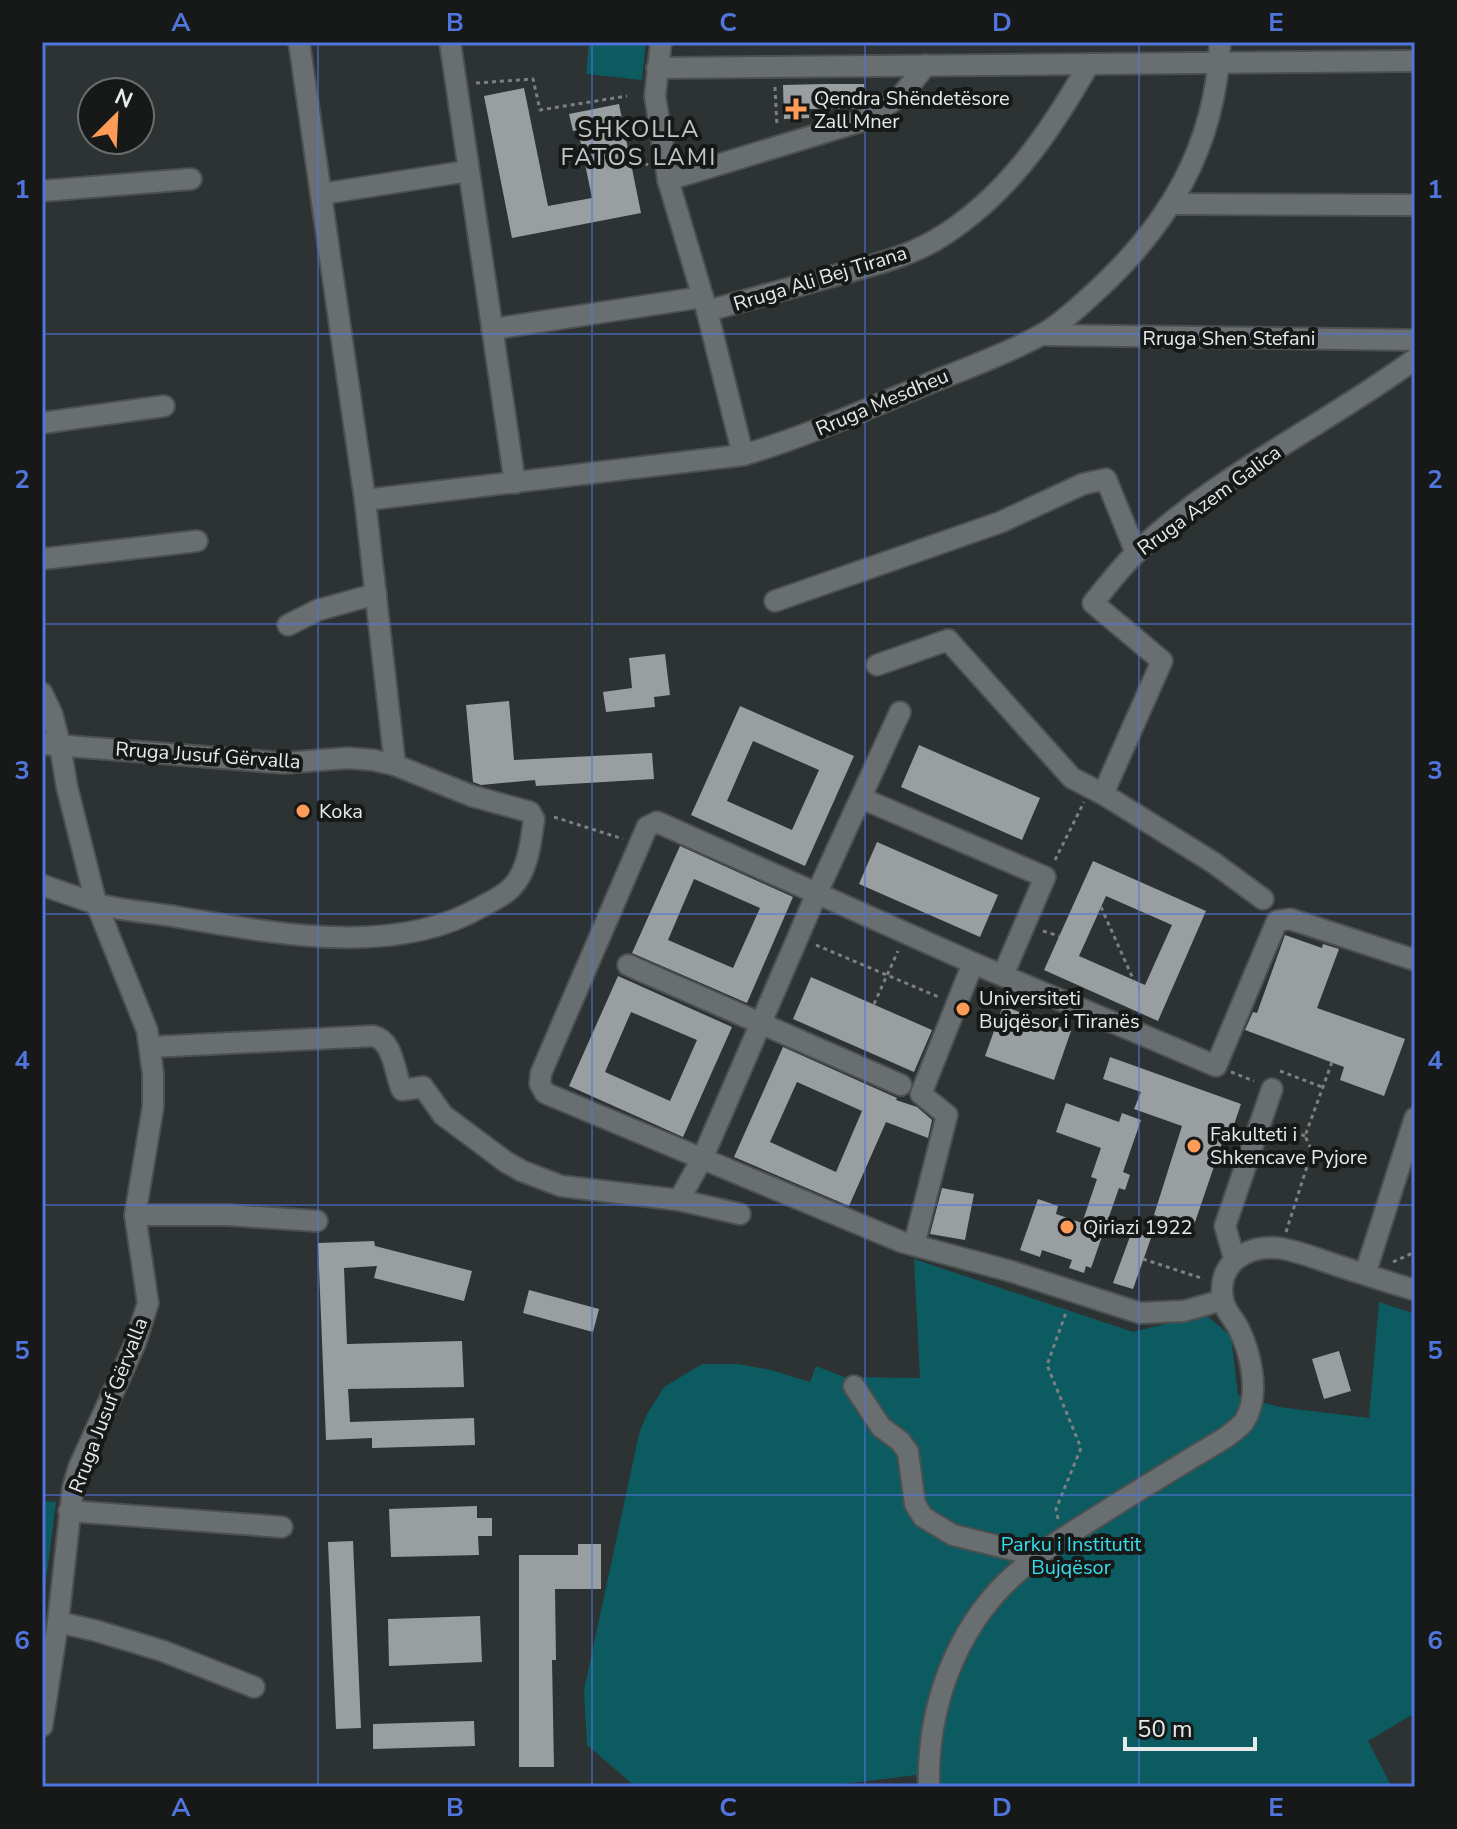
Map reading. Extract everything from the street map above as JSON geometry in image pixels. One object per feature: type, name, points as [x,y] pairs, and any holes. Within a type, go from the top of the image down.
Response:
[{"type":"street","points":[[299,42],[365,500],[395,765]]},
{"type":"street","points":[[450,42],[515,483]]},
{"type":"street","points":[[661,42],[655,96],[668,180],[705,304],[743,455]]},
{"type":"street","name":"Rruga Mesdheu","points":[[365,500],[743,455],[783,444],[1043,335],[1137,250],[1172,204],[1203,139],[1219,64],[1220,42]]},
{"type":"street","points":[[657,68],[1415,61]]},
{"type":"street","name":"Rruga Ali Bej Tirana","points":[[492,329],[705,304],[869,266],[905,254],[933,241],[990,200],[1015,174],[1064,107],[1089,64]]},
{"type":"street","points":[[668,180],[862,121],[902,95],[926,65]]},
{"type":"street","points":[[321,194],[468,171]]},
{"type":"street","points":[[42,191],[191,179]]},
{"type":"street","points":[[1172,204],[1415,205]]},
{"type":"street","name":"Rruga Shen Stefani","points":[[1043,335],[1415,340]]},
{"type":"street","name":"Rruga Azem Galica","points":[[1097,791],[1162,661],[1093,603],[1136,553],[1205,498],[1415,359]]},
{"type":"street","points":[[42,423],[164,406]]},
{"type":"street","points":[[775,601],[1001,522],[1083,484],[1106,479],[1136,553]]},
{"type":"street","points":[[42,559],[197,541]]},
{"type":"street","points":[[288,625],[318,610],[376,594]]},
{"type":"street","points":[[877,665],[948,640],[1072,778],[1214,863],[1263,899]]},
{"type":"street","name":"Rruga Jusuf Gërvalla","points":[[42,693],[52,714],[51,744],[67,787],[96,903],[147,1030],[151,1047],[153,1107],[135,1215],[148,1303],[135,1344],[79,1467],[69,1511],[58,1622],[42,1726]]},
{"type":"street","points":[[679,1200],[703,1157],[817,893],[900,712]]},
{"type":"street","name":"Rruga Jusuf Gërvalla","points":[[51,744],[284,763],[347,758],[373,760],[395,765],[472,796],[530,812],[534,819]]},
{"type":"street","points":[[861,798],[1045,877],[1003,975]]},
{"type":"street","points":[[42,885],[96,903],[296,935],[351,936],[412,932],[459,919],[515,885],[525,864],[534,819]]},
{"type":"street","points":[[1223,1293],[1184,1311],[1140,1313],[902,1242],[545,1093],[540,1084],[541,1073],[647,827],[657,822],[973,963],[1216,1066],[1277,921],[1290,919],[1415,960]]},
{"type":"street","points":[[914,1245],[947,1115],[921,1094],[973,963]]},
{"type":"street","points":[[628,965],[901,1085]]},
{"type":"street","points":[[151,1047],[382,1038],[388,1044],[402,1090],[423,1087],[443,1115],[514,1167],[561,1186],[679,1200],[740,1214]]},
{"type":"street","points":[[1234,1258],[1225,1226],[1272,1089]]},
{"type":"street","points":[[1365,1274],[1415,1118]]},
{"type":"street","points":[[135,1215],[227,1215],[317,1221]]},
{"type":"street","points":[[929,1787],[928,1762],[934,1721],[945,1678],[977,1618],[998,1591],[1064,1538],[1242,1425],[1251,1409],[1253,1391],[1250,1365],[1244,1340],[1223,1293],[1226,1271],[1234,1258],[1247,1250],[1281,1248],[1415,1290]]},
{"type":"street","points":[[854,1386],[881,1427],[900,1441],[908,1452],[915,1504],[923,1517],[953,1535],[1038,1556]]},
{"type":"street","points":[[69,1511],[282,1527]]},
{"type":"street","points":[[58,1622],[163,1651],[254,1687]]},
{"type":"path","points":[[774,67],[778,147]]},
{"type":"path","points":[[468,83],[533,79],[540,110],[627,96]]},
{"type":"path","points":[[1045,877],[1097,791]]},
{"type":"path","points":[[534,819],[556,817],[639,845]]},
{"type":"path","points":[[1101,907],[1134,981]]},
{"type":"path","points":[[874,1004],[906,932]]},
{"type":"path","points":[[798,937],[956,1004]]},
{"type":"path","points":[[1281,1248],[1312,1151],[1305,1136],[1332,1062]]},
{"type":"path","points":[[1299,1078],[1322,1087]]},
{"type":"path","points":[[1290,1131],[1305,1136]]},
{"type":"path","points":[[1143,1259],[1223,1293]]},
{"type":"path","points":[[1064,1538],[1056,1509],[1081,1448],[1047,1365],[1074,1292]]},
{"type":"green space","points":[[589,42],[646,42],[642,80],[586,74]]},
{"type":"green space","name":"Parku i Institutit Bujqësor","points":[[914,1259],[1133,1332],[1205,1314],[1231,1336],[1238,1395],[1279,1407],[1369,1418],[1379,1302],[1415,1314],[1415,1713],[1368,1741],[1392,1787],[917,1787],[916,1775],[819,1787],[636,1787],[587,1745],[584,1690],[639,1434],[664,1387],[702,1364],[738,1364],[810,1382],[816,1366],[844,1377],[920,1378]]},
{"type":"green space","points":[[42,1501],[56,1502],[42,1611]]},
{"type":"building","points":[[864,84],[864,104],[856,109],[809,109],[809,118],[784,119],[783,85]]},
{"type":"building","points":[[524,88],[548,206],[592,198],[578,130],[573,131],[569,114],[619,104],[641,213],[512,238],[484,96]]},
{"type":"building","points":[[665,654],[670,695],[654,697],[655,707],[606,712],[603,692],[632,688],[629,658]]},
{"type":"building","points":[[509,701],[514,760],[652,753],[654,779],[536,786],[535,780],[481,785],[473,782],[466,705]]},
{"type":"building","points":[[740,706],[854,756],[805,866],[691,815]],"holes":[[[753,741],[819,770],[792,830],[727,801]]]},
{"type":"building","points":[[919,745],[1040,798],[1022,840],[901,787]]},
{"type":"building","points":[[877,842],[998,895],[980,937],[859,884]]},
{"type":"building","points":[[680,846],[793,897],[747,1003],[632,953]],"holes":[[[694,879],[760,908],[733,968],[668,940]]]},
{"type":"building","points":[[1093,861],[1206,911],[1158,1021],[1044,970]],"holes":[[[1106,896],[1172,925],[1145,985],[1079,956]]]},
{"type":"building","points":[[1285,935],[1322,948],[1323,944],[1339,949],[1317,1008],[1405,1039],[1384,1096],[1340,1080],[1344,1067],[1245,1030],[1253,1012],[1257,1013]]},
{"type":"building","points":[[618,976],[732,1027],[683,1137],[569,1086]],"holes":[[[631,1012],[697,1040],[670,1101],[605,1072]]]},
{"type":"building","points":[[811,977],[932,1030],[914,1072],[793,1019]]},
{"type":"building","points":[[1003,1006],[1071,1031],[1054,1080],[985,1056]]},
{"type":"building","points":[[783,1047],[917,1107],[932,1120],[928,1138],[886,1122],[849,1206],[734,1157]],"holes":[[[797,1082],[862,1111],[836,1172],[770,1142]]]},
{"type":"building","name":"Fakulteti i Shkencave Pyjore","points":[[1110,1057],[1241,1104],[1228,1142],[1223,1140],[1193,1228],[1154,1215],[1182,1126],[1134,1109],[1141,1092],[1103,1079]]},
{"type":"building","name":"Qiriazi 1922","points":[[1066,1103],[1119,1122],[1122,1113],[1141,1120],[1123,1172],[1130,1175],[1125,1190],[1119,1188],[1091,1268],[1086,1266],[1084,1273],[1069,1268],[1072,1260],[1042,1250],[1040,1257],[1020,1250],[1038,1199],[1058,1206],[1056,1214],[1082,1223],[1097,1179],[1091,1177],[1101,1148],[1056,1132]]},
{"type":"building","points":[[942,1188],[974,1194],[965,1240],[930,1234]]},
{"type":"building","points":[[1132,1231],[1151,1238],[1133,1289],[1113,1283]]},
{"type":"building","points":[[374,1241],[375,1246],[472,1271],[464,1301],[374,1278],[377,1266],[344,1268],[347,1344],[462,1341],[464,1387],[348,1389],[350,1422],[474,1418],[475,1445],[372,1448],[372,1438],[326,1440],[318,1243]]},
{"type":"building","points":[[529,1290],[599,1309],[593,1332],[523,1313]]},
{"type":"building","points":[[1339,1351],[1351,1391],[1324,1399],[1312,1359]]},
{"type":"building","points":[[477,1506],[477,1518],[492,1518],[492,1536],[478,1536],[479,1555],[391,1557],[389,1509]]},
{"type":"building","points":[[353,1541],[361,1728],[336,1729],[328,1542]]},
{"type":"building","points":[[578,1544],[601,1544],[601,1589],[555,1589],[556,1660],[552,1660],[554,1767],[519,1767],[519,1555],[578,1555]]},
{"type":"building","points":[[480,1616],[482,1662],[389,1666],[388,1619]]},
{"type":"building","points":[[474,1721],[475,1746],[373,1749],[373,1724]]},
{"type":"place","name":"Qendra Shëndetësore Zall Mner","points":[[796,109]]},
{"type":"place","name":"Koka","points":[[303,811]]},
{"type":"place","name":"Universiteti Bujqësor i Tiranës","points":[[963,1009]]},
{"type":"place","name":"Fakulteti i Shkencave Pyjore","points":[[1194,1146]]},
{"type":"place","name":"Qiriazi 1922","points":[[1067,1227]]},
{"type":"district","name":"SHKOLLA FATOS LAMI","points":[[639,143]]}]
